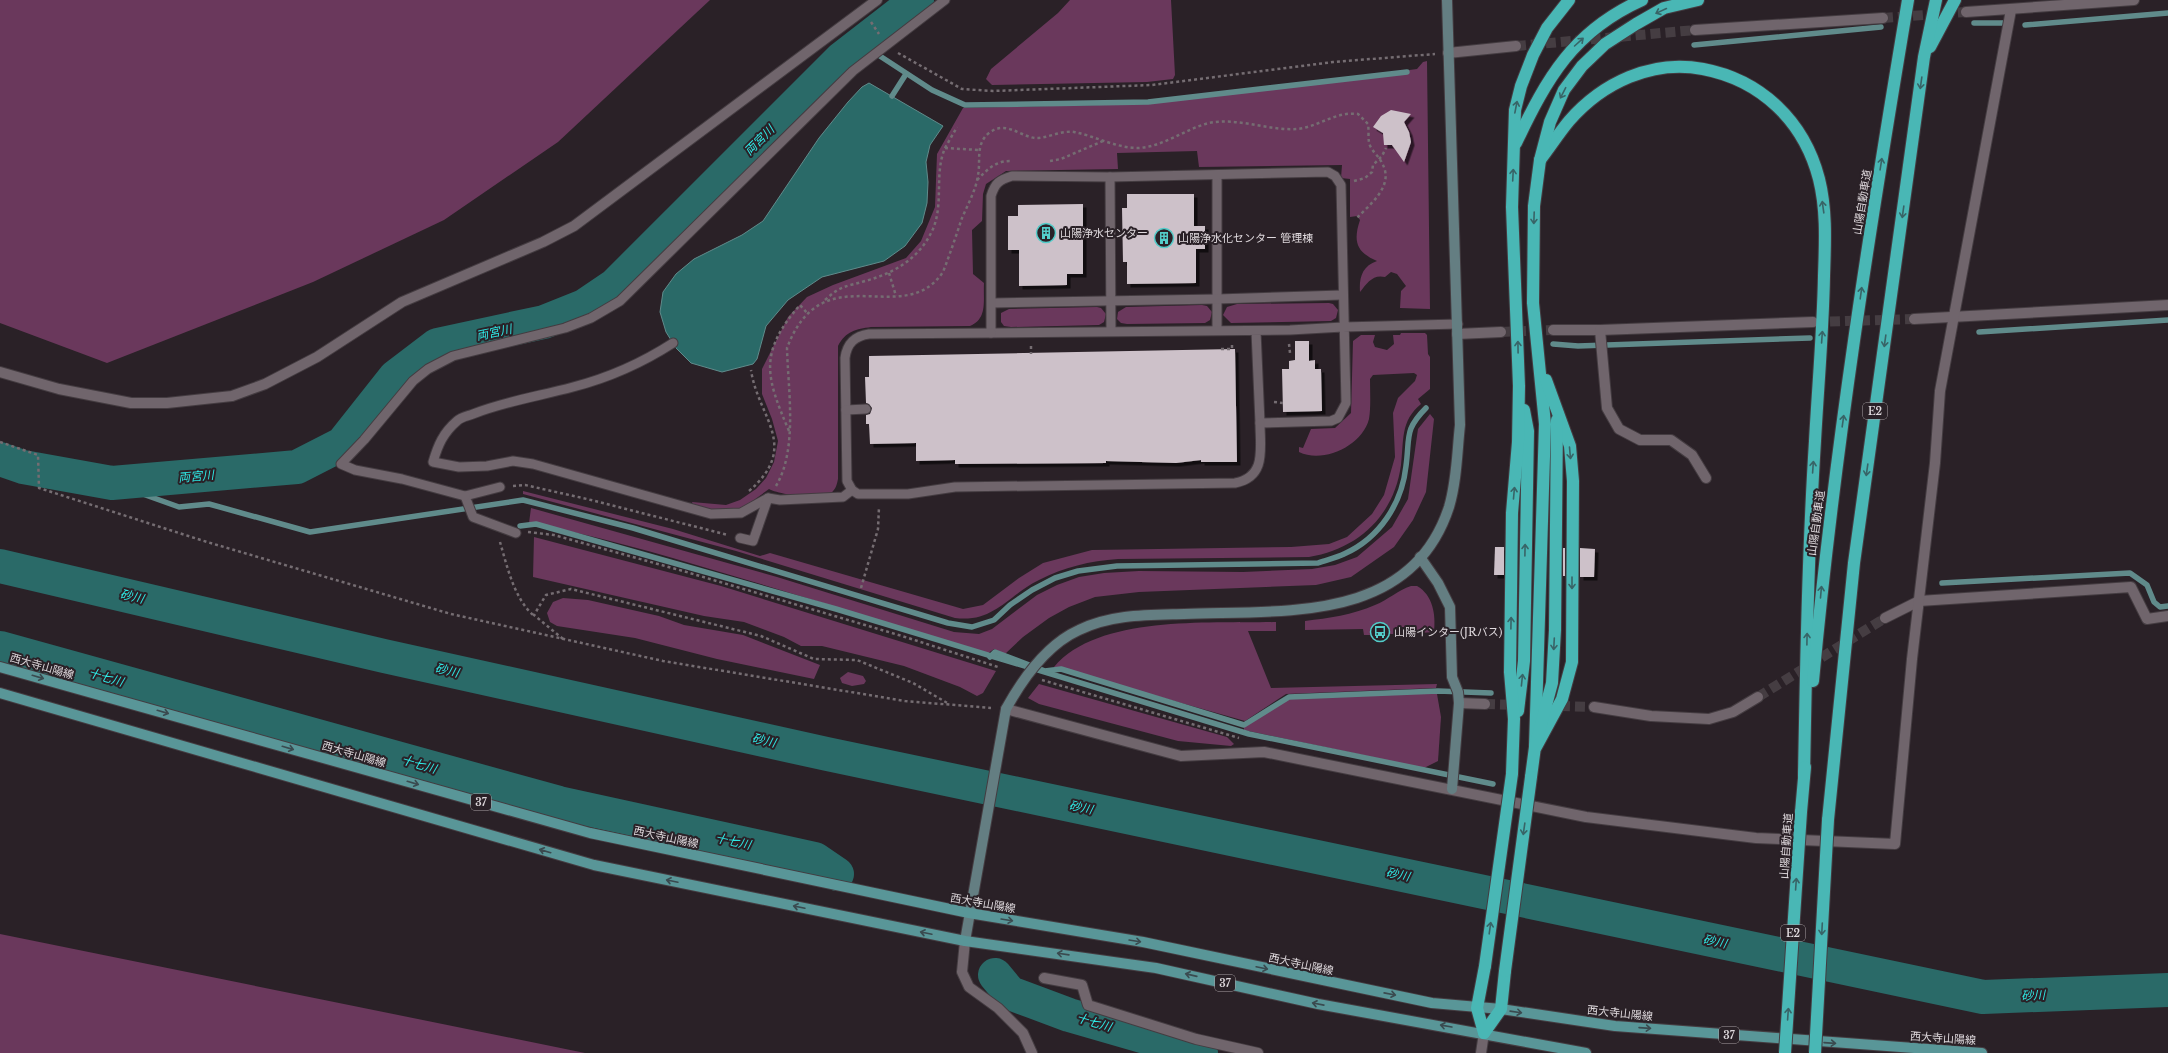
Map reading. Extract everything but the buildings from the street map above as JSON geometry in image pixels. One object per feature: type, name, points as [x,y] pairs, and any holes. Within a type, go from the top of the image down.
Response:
[{"type":"highway","points":[[1484,1033],[1477,1008],[1485,966],[1512,774],[1524,660],[1528,438],[1519,386],[1512,208],[1515,110],[1521,86],[1533,55],[1547,28],[1569,0]]},
{"type":"highway","points":[[1515,146],[1538,98],[1555,70],[1573,48],[1599,24],[1623,8],[1642,0]]},
{"type":"highway","points":[[1484,1033],[1501,1009],[1535,747],[1545,424],[1533,303],[1534,206],[1540,160],[1550,122],[1561,96],[1582,66],[1605,44],[1664,8],[1698,0]]},
{"type":"highway","name":"山陽自動車道","points":[[1785,1053],[1801,812],[1825,558],[1866,257],[1907,2]]},
{"type":"highway","name":"E2","points":[[1815,1053],[1828,820],[1854,562],[1924,57],[1935,2]]},
{"type":"highway","points":[[1924,57],[1954,2]]},
{"type":"highway","points":[[1540,160],[1569,121],[1591,100],[1611,84],[1640,73],[1667,67],[1693,67],[1719,72],[1744,81],[1770,98],[1791,120],[1806,147],[1819,178],[1826,227],[1824,304],[1808,544],[1804,776]]},
{"type":"highway","points":[[1535,747],[1562,700],[1572,662],[1573,481],[1570,446],[1540,363]]},
{"type":"highway","points":[[1535,747],[1552,683],[1553,668],[1558,449],[1556,409]]},
{"type":"main road","name":"西大寺山陽線","points":[[0,666],[590,833],[969,913],[1143,942],[1417,1000],[1477,1008],[1501,1009],[1615,1026],[1982,1053]]},
{"type":"main road","name":"37","points":[[0,693],[594,865],[965,941],[1156,968],[1318,1004],[1484,1033],[1586,1053]]},
{"type":"street","points":[[0,372],[59,389],[131,403],[168,403],[232,396],[265,384],[317,357],[402,302],[543,242],[574,226],[877,0]]},
{"type":"street","points":[[1032,1053],[1023,1033],[998,1008],[969,987],[962,972],[965,941],[976,870],[1002,727],[1006,709],[1018,687],[1052,648],[1078,630],[1108,619],[1136,616],[1293,609],[1328,606],[1356,600],[1378,590],[1399,576],[1420,557],[1436,536],[1443,522],[1454,485],[1460,425],[1448,53],[1448,0]]},
{"type":"street","points":[[1966,12],[2011,10],[2134,0]]},
{"type":"street","points":[[1006,709],[1181,756],[1264,752],[1586,817],[1756,838],[1895,844],[1919,601],[1935,463],[1940,391],[2011,10]]},
{"type":"street","points":[[1695,30],[1883,18]]},
{"type":"street","points":[[1448,53],[1516,46]]},
{"type":"street","points":[[1914,319],[2168,305]]},
{"type":"street","points":[[1553,330],[1600,330],[1813,322]]},
{"type":"street","points":[[1458,329],[1501,332]]},
{"type":"street","points":[[1600,330],[1607,408],[1619,429],[1640,440],[1671,440],[1692,455],[1706,478]]},
{"type":"street","points":[[1420,557],[1438,583],[1450,607],[1452,677],[1458,692],[1459,703],[1452,789]]},
{"type":"street","points":[[1885,618],[1919,601],[2130,587],[2147,619],[2168,616]]},
{"type":"street","points":[[1594,708],[1651,716],[1709,719],[1733,712],[1758,697]]},
{"type":"street","points":[[1459,703],[1485,704]]},
{"type":"street","points":[[1044,978],[1082,985],[1088,1005],[1196,1039],[1258,1053]]},
{"type":"street","points":[[1481,1053],[1484,1033]]},
{"type":"lane","points":[[500,487],[465,496],[402,479],[356,470],[341,464],[364,440],[413,381],[428,369],[453,356],[565,328],[591,318],[620,301],[853,71],[886,43],[945,0]]},
{"type":"lane","points":[[991,333],[991,196],[994,186],[1004,179],[1012,176],[1110,177],[1328,172],[1335,176],[1340,184],[1346,403],[1338,418],[1331,422],[1260,423]]},
{"type":"lane","points":[[1217,175],[1217,330]]},
{"type":"lane","points":[[1110,177],[1111,331]]},
{"type":"lane","points":[[992,303],[1217,300],[1342,295]]},
{"type":"lane","points":[[1256,331],[1260,462],[1255,474],[1247,481],[1235,483],[955,486],[908,494],[858,494],[852,490],[847,481],[846,350],[859,336],[1111,331],[1256,331],[1343,327],[1458,329]]},
{"type":"lane","points":[[673,343],[652,356],[623,370],[574,387],[485,409],[458,420],[439,440],[433,462],[459,467],[487,466],[513,460],[711,514],[741,513],[768,498],[780,500],[842,497],[852,490]]},
{"type":"lane","points":[[846,410],[866,409]]},
{"type":"lane","points":[[465,496],[473,517],[516,533]]},
{"type":"lane","points":[[740,538],[753,541],[768,498]]},
{"type":"path","points":[[871,22],[886,43],[927,71],[962,89],[993,91],[1152,85],[1333,62],[1448,53]]},
{"type":"path","points":[[824,301],[836,297],[896,296],[923,292],[935,283],[943,272],[955,243],[977,180],[979,150],[988,134],[997,129],[1016,130],[1035,138],[1072,132],[1137,148],[1151,147],[1211,123],[1227,122],[1280,129],[1298,129],[1350,113],[1358,114],[1368,124],[1369,143],[1385,169],[1386,177],[1383,187],[1376,199],[1352,224]]},
{"type":"path","points":[[768,498],[779,482],[785,467],[789,432],[787,348],[792,334],[808,314],[835,290],[849,284],[863,282],[889,273],[906,264],[922,249],[933,230],[938,213],[940,160],[957,127]]},
{"type":"path","points":[[1043,163],[1061,159],[1104,141]]},
{"type":"path","points":[[945,148],[979,150]]},
{"type":"path","points":[[1347,181],[1365,178],[1372,172],[1371,168],[1386,148]]},
{"type":"path","points":[[977,180],[991,167],[1001,161],[1014,161]]},
{"type":"path","points":[[889,273],[896,296]]},
{"type":"path","points":[[789,432],[771,384],[770,363],[775,344],[785,323],[800,306],[808,314]]},
{"type":"path","points":[[1289,348],[1295,348]]},
{"type":"path","points":[[1221,349],[1232,349]]},
{"type":"path","points":[[744,494],[764,478],[771,463],[775,446],[772,424],[760,397],[754,388],[751,370]]},
{"type":"path","points":[[1274,402],[1283,403]]},
{"type":"path","points":[[0,442],[38,455],[38,488],[207,542],[436,609],[663,661],[905,701],[1006,709]]},
{"type":"path","points":[[500,487],[525,485],[740,538]]},
{"type":"path","points":[[861,588],[878,529],[879,494]]},
{"type":"path","points":[[496,526],[514,585],[526,608],[563,639]]},
{"type":"path","points":[[516,533],[535,532],[554,536],[630,557],[902,636],[998,667]]},
{"type":"path","points":[[534,615],[546,595],[571,589],[606,596],[761,636],[814,659],[857,660],[913,683],[951,705]]},
{"type":"path","points":[[1042,680],[1242,739]]},
{"type":"shaded area","points":[[0,0],[710,0],[558,142],[444,220],[313,282],[107,363],[0,323]]},
{"type":"shaded area","points":[[1070,0],[1171,0],[1175,75],[1173,79],[1147,82],[992,85],[986,79],[991,69],[1058,13]]},
{"type":"shaded area","points":[[1427,61],[1430,309],[1400,308],[1401,291],[1406,286],[1397,274],[1391,272],[1385,277],[1381,276],[1374,278],[1365,285],[1360,292],[1362,273],[1368,266],[1377,261],[1364,254],[1358,245],[1357,234],[1360,220],[1357,216],[1350,217],[1350,179],[1341,178],[1342,165],[1199,167],[1197,151],[1117,153],[1118,169],[1006,171],[986,184],[983,194],[982,221],[972,230],[973,274],[984,283],[984,302],[980,319],[970,326],[871,327],[856,330],[848,334],[838,346],[838,479],[833,491],[826,495],[800,496],[769,489],[743,508],[721,512],[694,507],[692,502],[726,505],[740,500],[756,489],[766,478],[774,462],[778,441],[772,419],[762,394],[762,369],[788,317],[807,297],[833,285],[906,258],[921,241],[935,207],[937,154],[963,108],[1149,104],[1417,69],[1423,62]]},
{"type":"shaded area","points":[[1237,304],[1333,304],[1338,310],[1336,318],[1331,321],[1231,323],[1223,315],[1227,307]]},
{"type":"shaded area","points":[[1207,306],[1212,312],[1210,320],[1205,323],[1127,324],[1121,323],[1117,319],[1118,312],[1126,307]]},
{"type":"shaded area","points":[[1101,308],[1106,314],[1104,322],[1099,325],[1011,327],[1004,326],[1001,322],[1001,313],[1009,309]]},
{"type":"shaded area","points":[[1401,333],[1425,333],[1427,335],[1428,354],[1430,357],[1430,389],[1418,399],[1421,404],[1409,417],[1406,424],[1401,465],[1391,500],[1371,527],[1358,538],[1327,553],[1309,557],[1118,559],[1097,561],[1077,565],[1048,575],[1028,586],[991,612],[969,618],[955,618],[736,551],[523,494],[523,491],[673,529],[760,556],[770,553],[963,609],[983,605],[1019,578],[1043,563],[1092,550],[1291,547],[1329,544],[1347,537],[1372,514],[1384,495],[1395,457],[1393,413],[1398,398],[1415,381],[1417,375],[1414,373],[1373,375],[1370,379],[1369,419],[1365,429],[1350,444],[1330,454],[1319,456],[1299,452],[1299,447],[1303,448],[1311,429],[1335,428],[1351,413],[1353,341],[1361,335],[1375,335],[1373,342],[1375,347],[1387,350],[1394,344],[1393,335],[1400,335]]},
{"type":"shaded area","points":[[1430,414],[1434,419],[1426,492],[1413,520],[1394,547],[1351,577],[1316,585],[1139,592],[1095,597],[1069,607],[1049,618],[1023,637],[1005,654],[994,649],[987,654],[673,558],[601,539],[529,523],[531,508],[777,577],[954,632],[979,634],[992,629],[1037,595],[1057,585],[1079,577],[1104,573],[1139,571],[1243,572],[1312,569],[1335,565],[1357,557],[1392,527],[1408,499],[1418,429]]},
{"type":"shaded area","points":[[534,537],[721,586],[996,671],[983,693],[977,696],[960,687],[904,666],[822,646],[801,646],[784,637],[744,622],[704,616],[533,577]]},
{"type":"shaded area","points":[[1411,586],[1417,586],[1427,595],[1430,600],[1434,612],[1434,632],[1405,634],[1405,627],[1395,627],[1394,634],[1389,634],[1388,628],[1371,628],[1371,635],[1364,635],[1363,629],[1305,630],[1305,621],[1349,614],[1380,603]]},
{"type":"shaded area","points":[[563,598],[588,600],[659,616],[684,625],[743,635],[820,665],[814,679],[717,659],[635,638],[557,626],[550,622],[547,613],[553,602]]},
{"type":"shaded area","points":[[1276,622],[1276,631],[1248,631],[1271,688],[1437,684],[1436,688],[1286,694],[1245,721],[1054,667],[1074,650],[1099,638],[1127,630],[1158,625],[1189,623]]},
{"type":"shaded area","points":[[848,672],[863,676],[866,681],[864,684],[852,686],[842,683],[840,678]]},
{"type":"shaded area","points":[[1039,684],[1227,737],[1234,744],[1231,746],[1178,741],[1039,704],[1028,698]]},
{"type":"shaded area","points":[[1435,692],[1437,694],[1441,717],[1438,761],[1424,768],[1244,730],[1244,726],[1291,697]]},
{"type":"shaded area","points":[[0,934],[585,1053],[0,1053]]},
{"type":"water","points":[[869,83],[943,126],[930,145],[926,162],[928,182],[927,203],[922,223],[905,246],[884,261],[822,277],[788,300],[766,326],[757,359],[753,364],[722,372],[691,363],[676,348],[666,332],[660,312],[663,292],[676,274],[694,259],[742,235],[763,221],[819,138],[848,102],[862,87]]},
{"type":"waterway","name":"両宮川","points":[[0,459],[23,467],[112,483],[297,467],[342,444],[395,377],[437,345],[544,322],[584,306],[615,285],[841,59],[917,0]]},
{"type":"waterway","points":[[2025,25],[2168,13]]},
{"type":"waterway","points":[[1974,23],[2003,23]]},
{"type":"waterway","points":[[1694,45],[1881,27]]},
{"type":"waterway","points":[[860,43],[932,90],[965,105],[1148,102],[1407,72]]},
{"type":"waterway","points":[[892,96],[906,74]]},
{"type":"waterway","points":[[1979,332],[2168,320]]},
{"type":"waterway","points":[[1553,344],[1578,346],[1810,338]]},
{"type":"waterway","points":[[112,483],[179,507],[209,504],[310,532],[523,500],[633,528],[948,623],[972,627],[994,620],[1010,605],[1032,590],[1055,578],[1078,571],[1117,566],[1318,563],[1338,557],[1357,547],[1368,539],[1387,518],[1400,493],[1404,480],[1408,441],[1411,428],[1426,408]]},
{"type":"waterway","points":[[520,526],[536,524],[836,609],[1249,734],[1493,784]]},
{"type":"waterway","name":"砂川","points":[[0,566],[384,656],[827,754],[1983,997],[2168,990]]},
{"type":"waterway","points":[[1942,583],[2130,573],[2147,585],[2154,602],[2160,607],[2168,606]]},
{"type":"waterway","name":"十七川","points":[[0,648],[559,803],[815,859],[837,874]]},
{"type":"waterway","points":[[990,657],[995,652],[1045,671],[1061,669],[1244,725],[1289,697],[1438,691],[1491,693]]},
{"type":"waterway","name":"十七川","points":[[995,975],[1010,993],[1069,1015],[1201,1053]]},
{"type":"tunnel","points":[[1883,18],[1966,12]]},
{"type":"tunnel","points":[[1516,46],[1695,30]]},
{"type":"tunnel","points":[[1815,322],[1914,319]]},
{"type":"tunnel","points":[[1501,332],[1553,330]]},
{"type":"tunnel","points":[[1758,697],[1885,618]]},
{"type":"tunnel","points":[[1485,704],[1594,707]]},
{"type":"place","name":"山陽浄水センター","points":[[1046,233]]},
{"type":"place","name":"山陽浄水化センター 管理棟","points":[[1164,238]]},
{"type":"place","name":"山陽インター(JRバス)","points":[[1380,632]]}]
